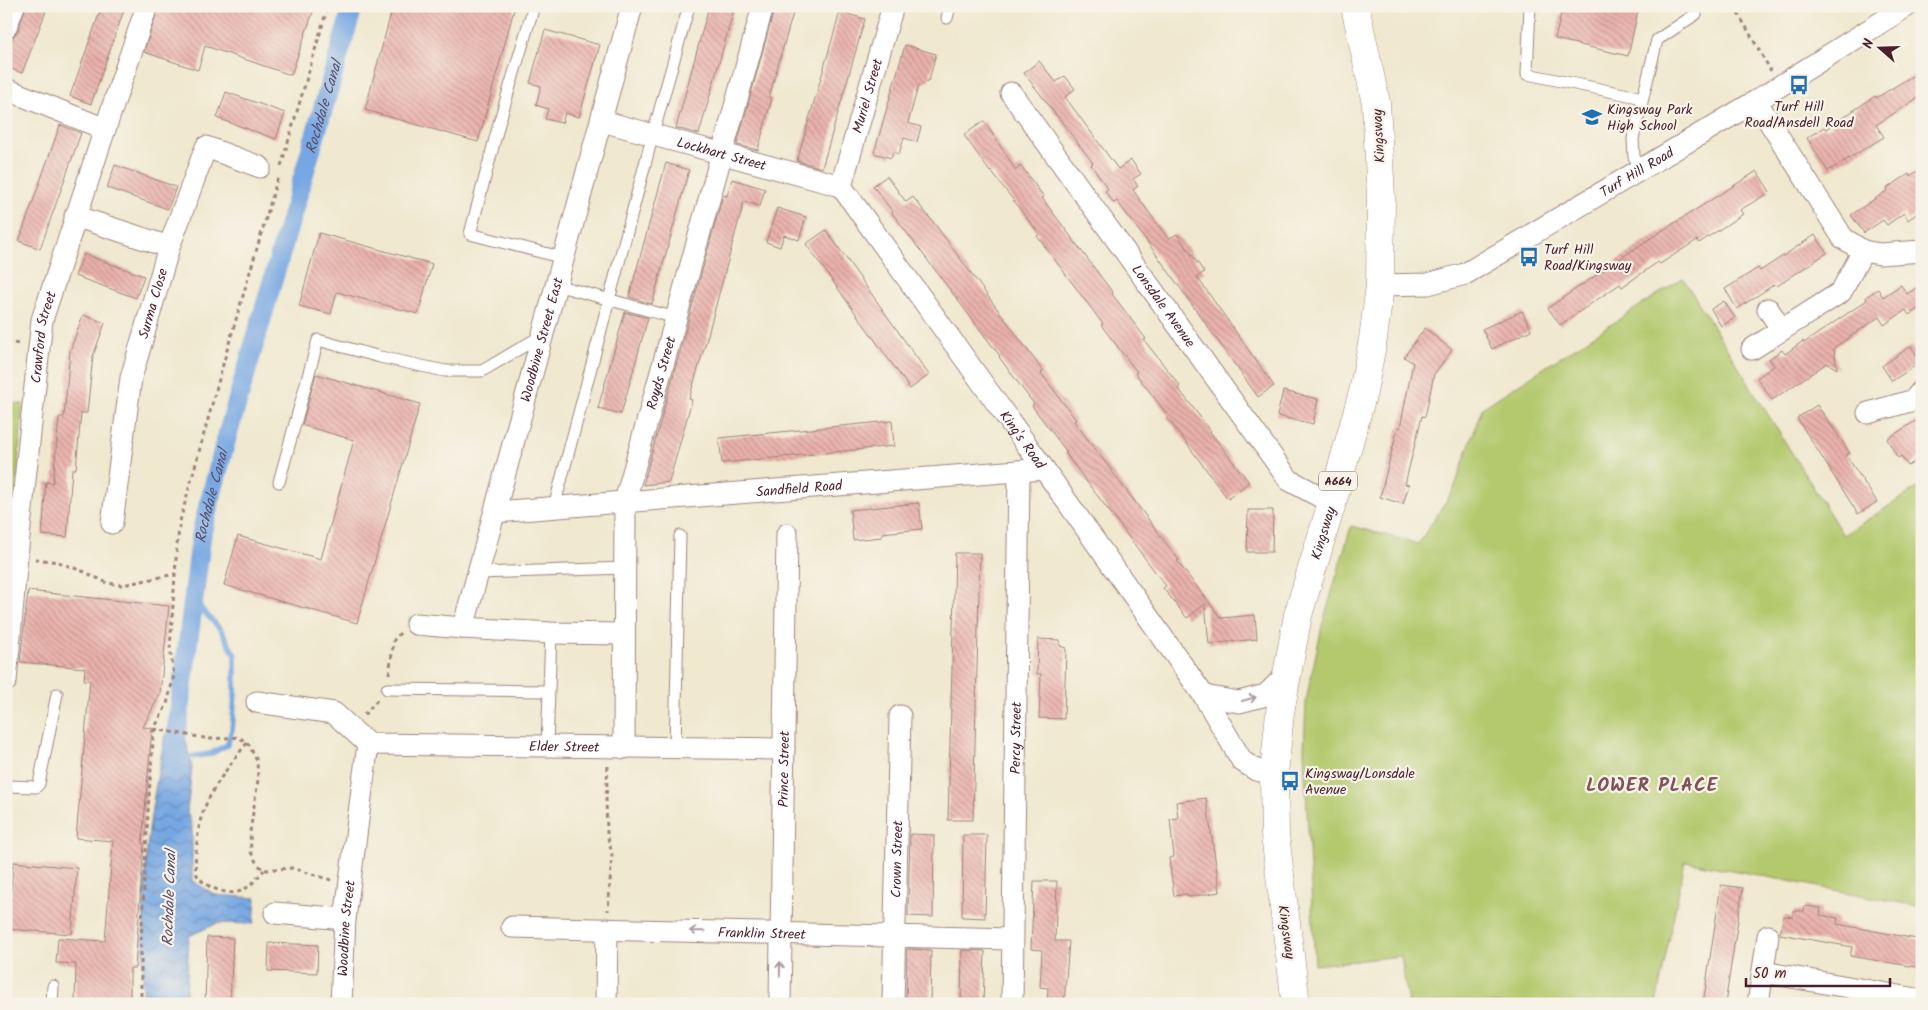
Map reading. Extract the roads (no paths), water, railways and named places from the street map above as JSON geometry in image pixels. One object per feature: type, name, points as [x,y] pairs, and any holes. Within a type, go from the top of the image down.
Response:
[{"type":"highway","name":"Kingsway","points":[[1296,1004],[1275,835],[1274,774],[1286,675],[1298,614],[1363,392],[1373,339],[1380,285],[1382,198],[1376,103],[1355,6]]},
{"type":"street","points":[[6,26],[14,6]]},
{"type":"street","name":"Crawford Street","points":[[6,682],[17,556],[42,320],[75,216],[147,6]]},
{"type":"street","name":"Woodbine Street East","points":[[463,628],[632,6]]},
{"type":"street","name":"Royds Street","points":[[616,748],[624,634],[625,502],[763,6]]},
{"type":"street","name":"Muriel Street","points":[[841,186],[893,6]]},
{"type":"street","name":"Turf Hill Road","points":[[1380,285],[1428,284],[1465,274],[1756,101],[1907,6]]},
{"type":"street","points":[[6,89],[105,128]]},
{"type":"street","name":"Lonsdale Avenue","points":[[1011,93],[1289,480],[1332,503]]},
{"type":"street","points":[[1756,101],[1842,238],[1863,252],[1880,254],[1922,251]]},
{"type":"street","name":"Lockhart Street","points":[[602,120],[841,186]]},
{"type":"street","name":"Surma Close","points":[[112,523],[131,378],[169,247],[206,147],[260,168]]},
{"type":"street","name":"King's Road","points":[[841,186],[1204,696],[1242,761],[1256,770],[1274,774]]},
{"type":"street","points":[[75,216],[169,247]]},
{"type":"street","points":[[1752,349],[1841,292],[1863,252]]},
{"type":"street","points":[[1768,309],[1782,330]]},
{"type":"street","points":[[1868,413],[1914,400],[1922,390]]},
{"type":"street","name":"Sandfield Road","points":[[495,512],[1044,469]]},
{"type":"street","name":"Percy Street","points":[[1012,1004],[1019,471]]},
{"type":"street","name":"Prince Street","points":[[780,1004],[787,534]]},
{"type":"street","points":[[416,624],[518,632],[624,634]]},
{"type":"street","points":[[1204,696],[1238,702],[1266,695],[1286,675]]},
{"type":"street","points":[[256,702],[334,713],[368,744]]},
{"type":"street","name":"Crown Street","points":[[893,1004],[900,716]]},
{"type":"street","name":"Elder Street","points":[[368,744],[784,749]]},
{"type":"street","name":"Woodbine Street","points":[[341,1004],[345,919],[352,851],[368,744]]},
{"type":"street","points":[[275,913],[345,919]]},
{"type":"street","name":"Franklin Street","points":[[512,927],[1012,939]]},
{"type":"street","points":[[606,1004],[607,930]]},
{"type":"street","points":[[1758,1004],[1768,936]]},
{"type":"street","points":[[1763,972],[1922,1000]]},
{"type":"lane","points":[[534,6],[500,120],[470,234],[564,258]]},
{"type":"lane","points":[[554,507],[689,6]]},
{"type":"lane","points":[[1530,6],[1527,74],[1643,98]]},
{"type":"lane","points":[[1642,169],[1634,157],[1633,139],[1657,40],[1696,14]]},
{"type":"lane","points":[[556,285],[676,318]]},
{"type":"lane","points":[[279,482],[318,340],[380,357],[445,371],[482,371],[542,336]]},
{"type":"lane","points":[[675,748],[680,536]]},
{"type":"lane","points":[[478,573],[625,568]]},
{"type":"lane","points":[[547,747],[551,633]]},
{"type":"lane","points":[[387,689],[549,691]]},
{"type":"lane","points":[[6,786],[36,787],[39,784],[56,694]]},
{"type":"lane","points":[[52,986],[52,1004]]},
{"type":"water","points":[[165,735],[185,737],[192,767],[187,812],[192,826],[192,881],[216,895],[256,898],[254,924],[218,923],[189,936],[186,1004],[143,1004],[144,906],[147,848]]},
{"type":"waterway","name":"Rochdale Canal","points":[[173,762],[202,531],[224,447],[353,6]]},
{"type":"waterway","points":[[183,758],[210,754],[227,745],[232,730],[235,694],[235,655],[221,630],[194,601]]},
{"type":"place","name":"Turf Hill Road/Ansdell Road","points":[[1799,85]]},
{"type":"place","name":"Kingsway Park High School","points":[[1592,117]]},
{"type":"place","name":"Turf Hill Road/Kingsway","points":[[1529,257]]},
{"type":"place","name":"Kingsway/Lonsdale Avenue","points":[[1290,781]]},
{"type":"district","name":"LOWER PLACE","points":[[1652,784]]}]
